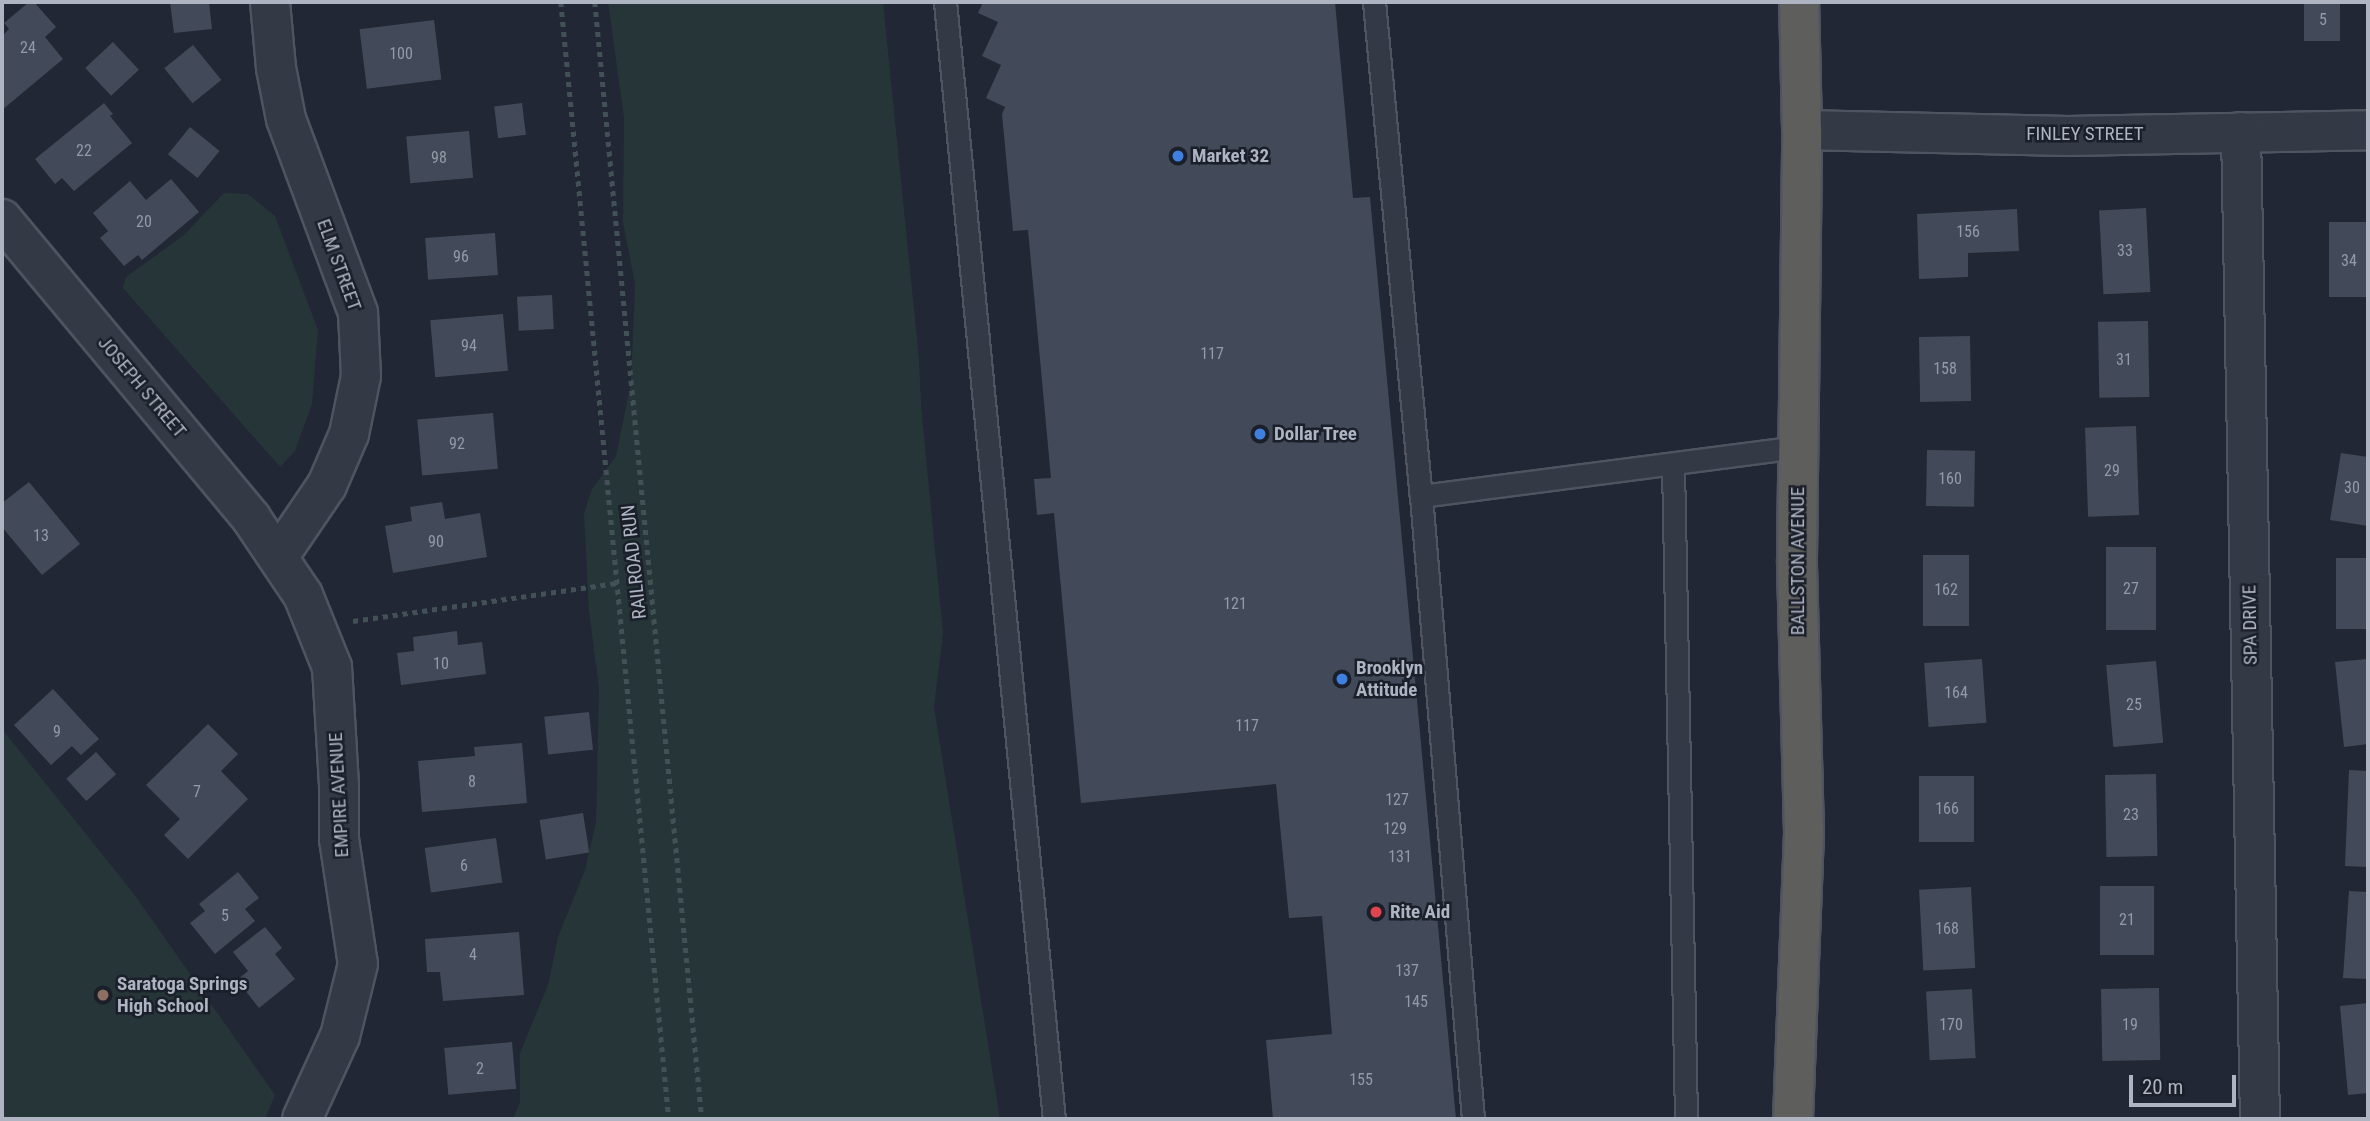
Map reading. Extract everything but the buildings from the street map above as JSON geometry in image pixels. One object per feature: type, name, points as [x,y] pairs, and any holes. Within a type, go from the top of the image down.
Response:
[{"type":"highway","name":"BALLSTON AVENUE","points":[[1793,1119],[1804,833],[1797,560],[1802,130],[1799,2]]},
{"type":"street","name":"ELM STREET","points":[[270,2],[276,68],[286,118],[358,313],[361,376],[349,434],[327,485],[278,557]]},
{"type":"street","name":"FINLEY STREET","points":[[1802,130],[2068,136],[2368,130]]},
{"type":"street","name":"SPA DRIVE","points":[[2241,132],[2259,1119]]},
{"type":"street","name":"JOSEPH STREET","points":[[2,219],[251,518],[278,557]]},
{"type":"street","name":"EMPIRE AVENUE","points":[[278,557],[303,595],[332,667],[340,786],[338,839],[358,964],[340,1036],[302,1119]]},
{"type":"lane","points":[[945,2],[1054,1119]]},
{"type":"lane","points":[[1374,2],[1421,496],[1473,1119]]},
{"type":"lane","points":[[1421,496],[1798,447]]},
{"type":"lane","points":[[1673,465],[1686,1119]]},
{"type":"path","points":[[561,2],[669,1119]]},
{"type":"path","name":"RAILROAD RUN","points":[[595,2],[702,1119]]},
{"type":"path","name":"RAILROAD RUN","points":[[343,622],[618,583]]},
{"type":"shaded area","points":[[608,2],[883,2],[943,633],[934,707],[1000,1119],[513,1119],[520,1102],[520,1053],[548,985],[558,937],[585,870],[596,822],[599,688],[589,611],[584,513],[592,489],[616,456],[631,382],[635,284],[623,222],[624,118]]},
{"type":"shaded area","points":[[224,193],[248,194],[275,216],[318,330],[312,404],[295,451],[280,467],[123,288],[126,277],[184,235]]},
{"type":"shaded area","name":"Saratoga Springs High School","points":[[2,729],[134,894],[275,1095],[265,1119],[2,1119]]},
{"type":"place","name":"Market 32","points":[[1178,156]]},
{"type":"place","name":"Dollar Tree","points":[[1260,434]]},
{"type":"place","name":"Brooklyn Attitude","points":[[1342,679]]},
{"type":"place","name":"Rite Aid","points":[[1376,912]]},
{"type":"place","name":"Saratoga Springs High School","points":[[103,995]]}]
